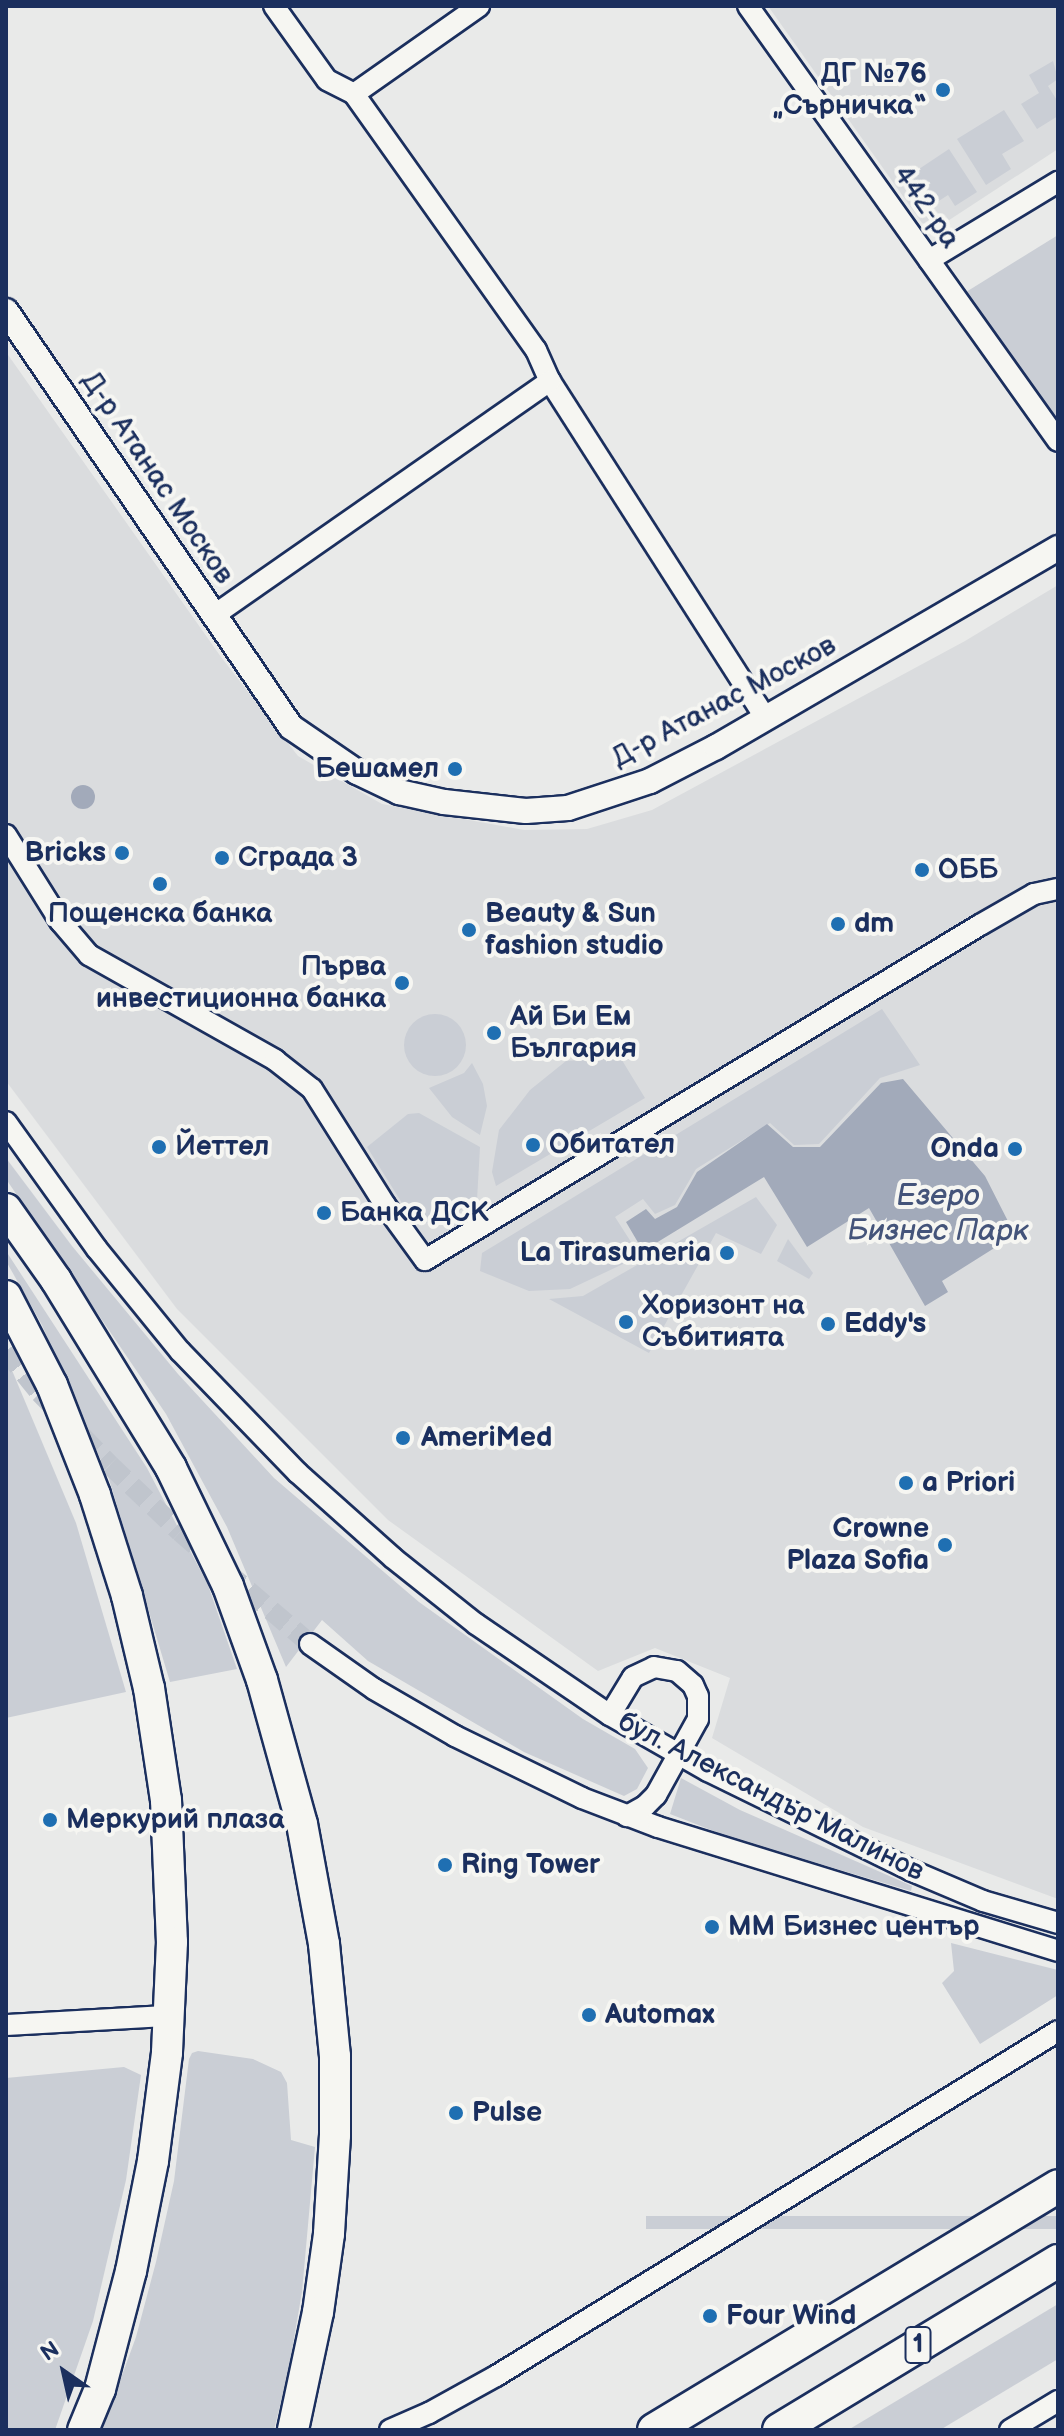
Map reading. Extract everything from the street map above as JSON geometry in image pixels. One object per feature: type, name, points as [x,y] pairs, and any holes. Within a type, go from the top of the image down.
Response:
[{"type":"highway","name":"1","points":[[654,2430],[1058,2186]]},
{"type":"highway","name":"1","points":[[779,2430],[1058,2261]]},
{"type":"main road","points":[[6,1209],[56,1280],[171,1468],[228,1586],[262,1680],[302,1824],[324,1944],[335,2056],[335,2135],[329,2234],[318,2312],[293,2430]]},
{"type":"main road","points":[[6,1296],[52,1385],[95,1495],[127,1596],[149,1688],[166,1800],[172,1942],[169,2016],[153,2161],[131,2271],[100,2389],[83,2430]]},
{"type":"street","points":[[274,6],[327,80],[354,94],[536,350],[550,381],[766,719]]},
{"type":"street","points":[[354,94],[479,6]]},
{"type":"street","name":"442-ра","points":[[748,6],[1058,441]]},
{"type":"street","points":[[929,260],[1058,182]]},
{"type":"street","name":"Д-р Атанас Москов","points":[[6,311],[291,727],[357,772],[399,792],[444,802],[526,811],[568,808],[650,781],[766,719],[1058,548]]},
{"type":"street","points":[[213,616],[550,381]]},
{"type":"street","points":[[6,835],[60,921],[89,955],[275,1060],[303,1080],[425,1260],[980,925],[1034,894],[1058,889]]},
{"type":"street","name":"бул. Александър Малинов","points":[[6,1122],[97,1249],[180,1351],[298,1473],[393,1558],[476,1624],[610,1715],[678,1756],[910,1870],[983,1901],[1058,1923]]},
{"type":"street","name":"бул. Александър Малинов","points":[[310,1644],[374,1689],[455,1736],[627,1816],[922,1912],[1058,1951]]},
{"type":"street","points":[[610,1715],[633,1677],[654,1667],[677,1671],[693,1685],[700,1707],[698,1719],[656,1795],[645,1806],[627,1816]]},
{"type":"street","points":[[6,2025],[169,2016]]},
{"type":"street","points":[[390,2430],[429,2413],[496,2376],[1058,2031]]},
{"type":"street","points":[[1010,2430],[1058,2401]]},
{"type":"shaded area","name":"ДГ №76 „Сърничка“","points":[[768,6],[1058,6],[1058,149],[937,228],[922,223]]},
{"type":"shaded area","points":[[1053,61],[1058,79],[1048,86],[1058,102],[1058,116],[1037,129],[1021,104],[1039,93],[1029,75]]},
{"type":"shaded area","points":[[1004,110],[1024,141],[1002,154],[1011,169],[986,185],[957,139]]},
{"type":"shaded area","points":[[949,149],[977,192],[955,206],[948,195],[925,210],[904,179]]},
{"type":"shaded area","points":[[1058,235],[1058,436],[958,297]]},
{"type":"shaded area","points":[[6,352],[221,657],[298,756],[382,804],[524,830],[587,829],[652,810],[965,641],[1058,585],[1058,1899],[863,1827],[712,1738],[730,1678],[655,1648],[598,1671],[388,1520],[177,1309],[6,1081]]},
{"type":"shaded area","points":[[882,1009],[920,1065],[880,1078],[819,1144],[794,1145],[770,1123],[696,1169],[675,1205],[655,1214],[643,1199],[615,1217],[640,1256],[570,1289],[529,1291],[480,1271],[482,1253]]},
{"type":"shaded area","points":[[435,1014],[457,1023],[466,1045],[457,1067],[435,1076],[413,1067],[404,1045],[413,1023]]},
{"type":"shaded area","points":[[617,1052],[645,1098],[496,1186],[492,1172],[499,1130],[530,1090],[566,1061],[598,1059]]},
{"type":"shaded area","points":[[472,1063],[483,1084],[487,1106],[480,1135],[452,1117],[429,1088],[464,1073]]},
{"type":"shaded area","points":[[419,1113],[480,1147],[477,1200],[445,1220],[421,1224],[407,1211],[367,1147],[408,1114]]},
{"type":"shaded area","points":[[6,1158],[72,1246],[178,1374],[274,1478],[419,1602],[583,1719],[635,1749],[648,1768],[637,1789],[624,1796],[524,1752],[368,1661],[322,1620],[286,1667],[227,1527],[166,1414],[6,1179]]},
{"type":"shaded area","points":[[756,1197],[777,1225],[761,1254],[716,1233],[649,1353],[549,1299],[583,1296]]},
{"type":"shaded area","points":[[788,1239],[813,1273],[809,1279],[777,1261]]},
{"type":"shaded area","points":[[6,1251],[147,1468],[208,1585],[237,1669],[170,1682],[109,1479],[42,1325],[6,1261]]},
{"type":"shaded area","points":[[6,1366],[11,1368],[76,1523],[126,1692],[6,1718]]},
{"type":"shaded area","points":[[681,1778],[740,1810],[912,1886],[911,1891],[729,1837],[670,1814]]},
{"type":"shaded area","points":[[951,1943],[1058,1970],[1058,1995],[980,2044],[942,1983],[954,1971]]},
{"type":"shaded area","points":[[198,2051],[253,2059],[281,2072],[287,2083],[291,2140],[315,2147],[302,2292],[274,2430],[102,2430],[136,2337],[156,2262],[174,2181],[189,2059],[192,2053]]},
{"type":"shaded area","points":[[124,2067],[141,2075],[126,2180],[93,2321],[55,2430],[6,2430],[6,2078]]},
{"type":"shaded area","points":[[646,2216],[1058,2216],[1058,2229],[646,2229]]},
{"type":"shaded area","points":[[1058,2304],[1058,2359],[940,2430],[848,2430]]},
{"type":"water","points":[[83,785],[92,788],[95,797],[92,806],[83,809],[74,806],[71,797],[74,788]]},
{"type":"water","name":"Езеро Бизнес Парк","points":[[903,1079],[985,1176],[1015,1235],[942,1281],[948,1292],[925,1306],[869,1208],[807,1247],[764,1177],[643,1251],[626,1222],[646,1209],[655,1219],[677,1207],[697,1172],[767,1124],[793,1147],[820,1147],[881,1083]]},
{"type":"tunnel","points":[[6,1351],[40,1393],[110,1465],[180,1532],[310,1644]]},
{"type":"place","name":"ДГ №76 „Сърничка“","points":[[943,90]]},
{"type":"place","name":"Бешамел","points":[[455,769]]},
{"type":"place","name":"Bricks","points":[[122,853]]},
{"type":"place","name":"Сграда 3","points":[[222,858]]},
{"type":"place","name":"ОББ","points":[[922,870]]},
{"type":"place","name":"Пощенска банка","points":[[160,884]]},
{"type":"place","name":"dm","points":[[838,924]]},
{"type":"place","name":"Beauty & Sun fashion studio","points":[[469,930]]},
{"type":"place","name":"Първа инвестиционна банка","points":[[402,983]]},
{"type":"place","name":"Ай Би Ем България","points":[[494,1033]]},
{"type":"place","name":"Обитател","points":[[533,1145]]},
{"type":"place","name":"Йеттел","points":[[159,1147]]},
{"type":"place","name":"Onda","points":[[1015,1149]]},
{"type":"place","name":"Банка ДСК","points":[[324,1213]]},
{"type":"place","name":"La Tirasumeria","points":[[727,1253]]},
{"type":"place","name":"Хоризонт на Събитията","points":[[626,1322]]},
{"type":"place","name":"Eddy's","points":[[828,1324]]},
{"type":"place","name":"AmeriMed","points":[[403,1438]]},
{"type":"place","name":"a Priori","points":[[906,1483]]},
{"type":"place","name":"Crowne Plaza Sofia","points":[[945,1545]]},
{"type":"place","name":"Меркурий плаза","points":[[50,1820]]},
{"type":"place","name":"Ring Tower","points":[[445,1865]]},
{"type":"place","name":"ММ Бизнес център","points":[[712,1927]]},
{"type":"place","name":"Automax","points":[[589,2015]]},
{"type":"place","name":"Pulse","points":[[456,2113]]},
{"type":"place","name":"Four Wind","points":[[710,2316]]}]
